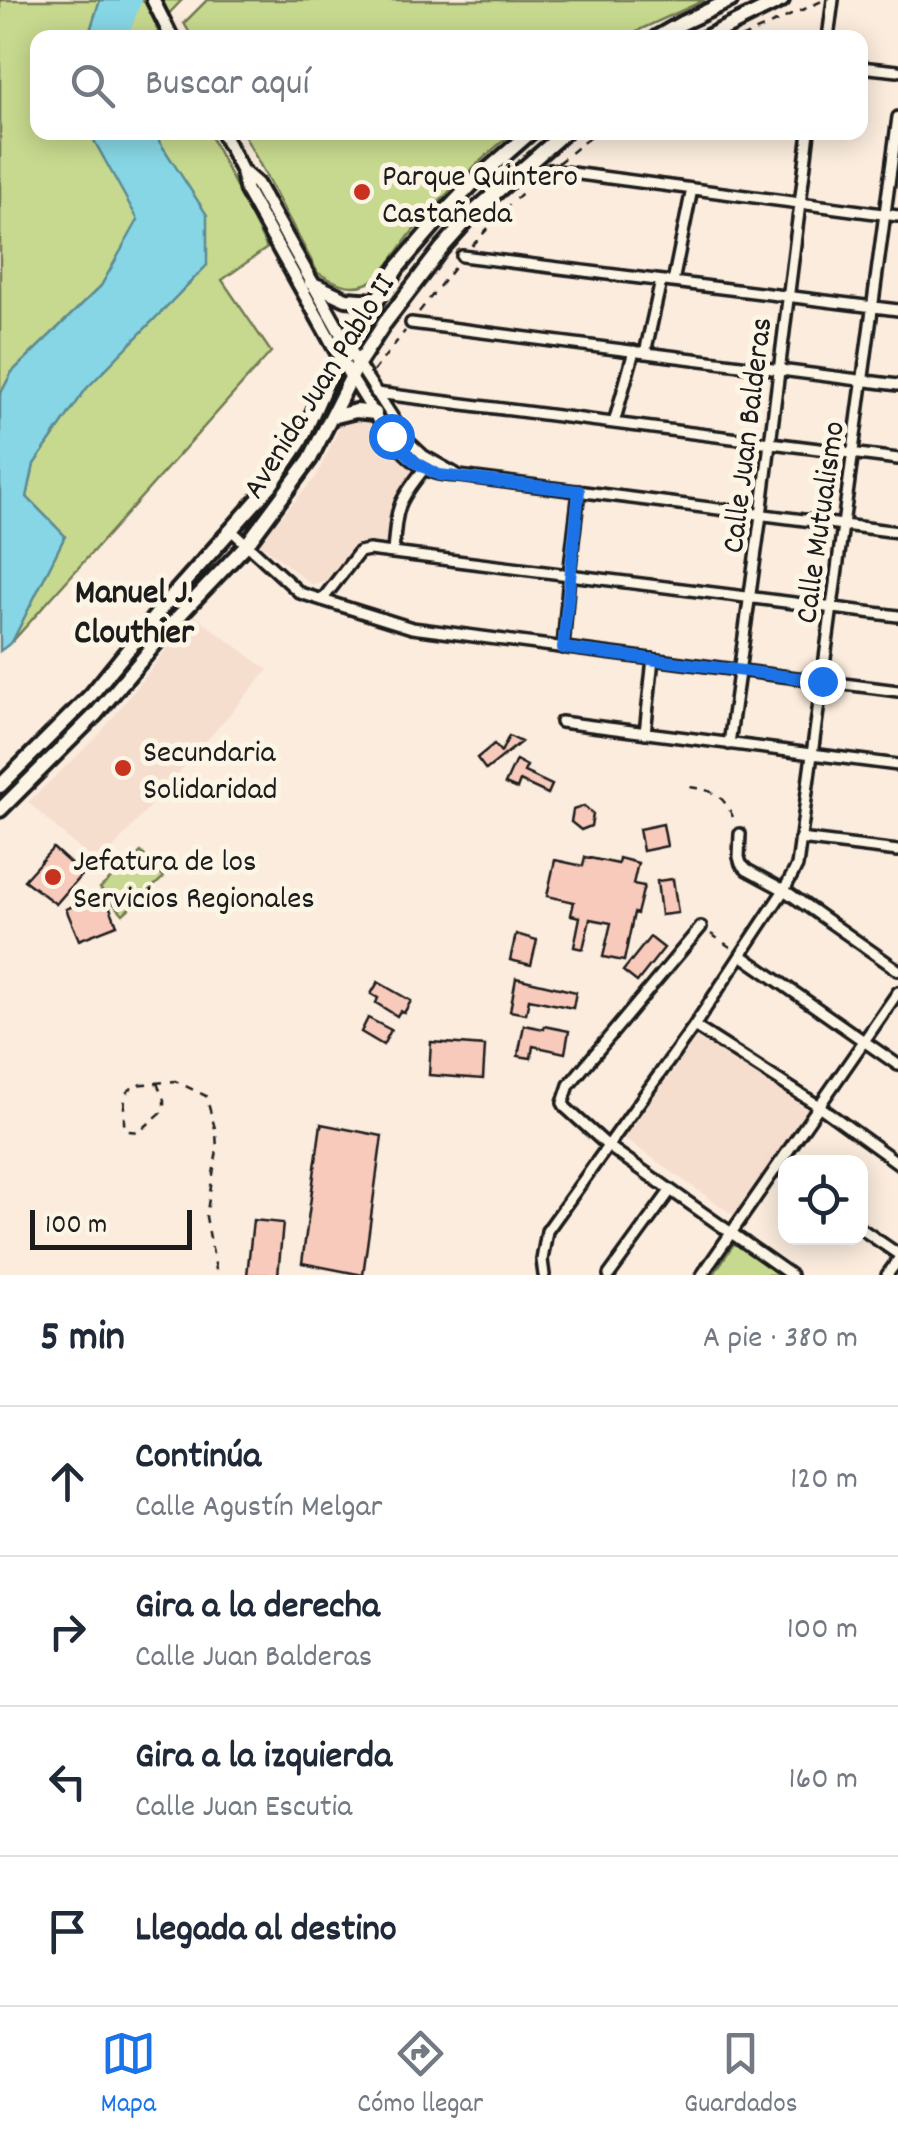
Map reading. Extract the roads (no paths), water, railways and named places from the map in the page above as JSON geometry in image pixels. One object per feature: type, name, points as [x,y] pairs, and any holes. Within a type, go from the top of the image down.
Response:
[{"type":"main road","points":[[670,30],[731,0]]},
{"type":"main road","points":[[721,30],[782,0]]},
{"type":"main road","name":"Avenida Juan Pablo II","points":[[0,786],[91,695],[271,485],[289,461],[348,344],[398,267],[475,181],[523,140]]},
{"type":"main road","name":"Avenida Juan Pablo II","points":[[0,810],[96,714],[247,544],[302,472],[355,371],[409,289],[476,210],[548,140]]},
{"type":"main road","points":[[312,282],[346,300],[376,301]]},
{"type":"main road","points":[[332,416],[356,410],[375,413]]},
{"type":"main road","points":[[140,636],[152,648]]},
{"type":"street","points":[[152,0],[168,30]]},
{"type":"street","points":[[829,30],[833,0]]},
{"type":"street","points":[[868,68],[898,71]]},
{"type":"street","name":"Calle Mutualismo","points":[[544,1275],[546,1231],[694,1026],[797,866],[898,118]]},
{"type":"street","points":[[226,140],[242,171],[246,190],[340,358],[376,393],[408,441],[424,456],[458,476]]},
{"type":"street","name":"Calle Juan Balderas","points":[[729,744],[808,140]]},
{"type":"street","points":[[549,170],[898,216]]},
{"type":"street","points":[[242,171],[257,184],[348,344],[355,371],[375,413],[402,450],[424,469],[439,475],[898,532]]},
{"type":"street","points":[[673,282],[692,188]]},
{"type":"street","points":[[462,256],[898,310]]},
{"type":"street","points":[[614,423],[661,281]]},
{"type":"street","points":[[411,322],[898,386]]},
{"type":"street","points":[[376,393],[898,459]]},
{"type":"street","points":[[393,552],[398,506],[424,469]]},
{"type":"street","points":[[563,648],[579,491]]},
{"type":"street","name":"Avenida Juan Pablo II","points":[[230,530],[247,544]]},
{"type":"street","points":[[247,544],[300,593],[412,628],[898,690]]},
{"type":"street","points":[[322,600],[359,552],[369,550],[898,616]]},
{"type":"street","points":[[645,732],[653,659]]},
{"type":"street","points":[[561,722],[898,766]]},
{"type":"street","points":[[740,834],[741,864],[747,870],[784,890],[898,970]]},
{"type":"street","points":[[800,838],[898,851]]},
{"type":"street","points":[[701,927],[569,1085],[563,1103],[608,1146],[791,1275]]},
{"type":"street","points":[[741,955],[898,1065]]},
{"type":"street","points":[[702,1275],[898,992]]},
{"type":"street","points":[[694,1026],[898,1163]]},
{"type":"street","points":[[609,1275],[670,1191]]},
{"type":"street","points":[[868,1234],[898,1257],[887,1275]]},
{"type":"water","points":[[100,0],[123,0],[129,30],[90,30]]},
{"type":"water","points":[[94,140],[159,140],[207,215],[207,265],[86,389],[34,464],[27,497],[65,536],[12,642],[0,651],[0,395],[12,372],[101,286],[138,220]]},
{"type":"waterway","points":[[120,30],[131,0]]},
{"type":"place","name":"Parque Quintero Castañeda","points":[[362,192]]},
{"type":"place","name":"Secundaria Solidaridad","points":[[123,768]]},
{"type":"place","name":"Jefatura de los Servicios Regionales","points":[[53,877]]},
{"type":"district","name":"Manuel J. Clouthier","points":[[134,610]]}]
